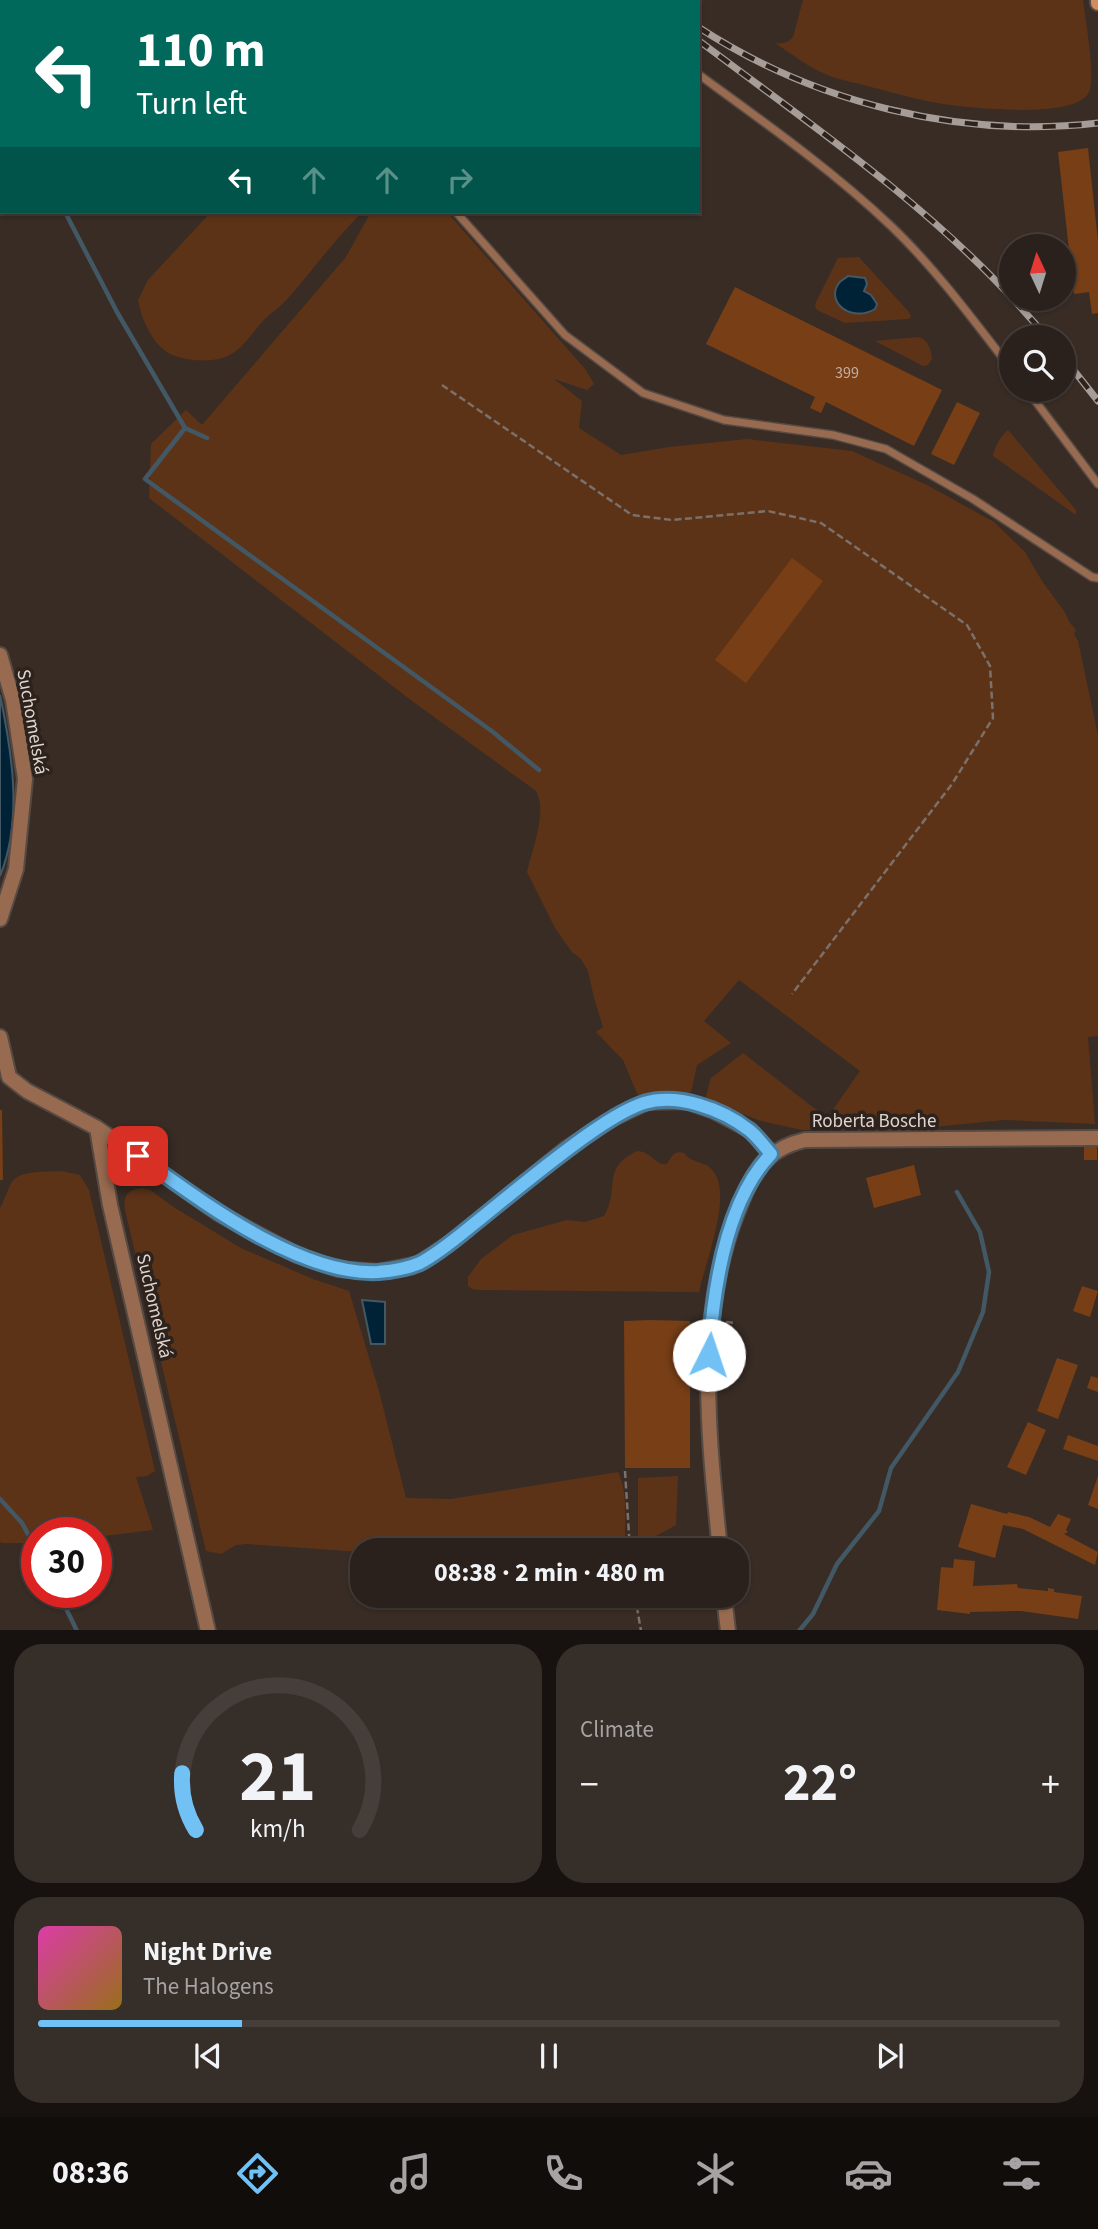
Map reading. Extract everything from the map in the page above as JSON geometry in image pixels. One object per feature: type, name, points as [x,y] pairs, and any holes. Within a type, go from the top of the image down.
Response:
[{"type":"street","name":"Suchomelská","points":[[0,655],[13,700],[25,779],[16,869],[0,919]]},
{"type":"street","points":[[0,1037],[9,1077],[27,1091],[97,1128],[218,1213],[297,1255],[338,1269],[378,1272],[418,1264],[449,1244],[566,1150],[615,1117],[647,1102],[686,1101],[714,1111],[750,1130],[771,1154]]},
{"type":"street","name":"Suchomelská","points":[[97,1128],[110,1205],[208,1630]]},
{"type":"street","name":"Roberta Bosche","points":[[719,1538],[708,1371],[713,1308],[721,1262],[731,1228],[751,1178],[771,1154],[787,1144],[804,1140],[1098,1138]]},
{"type":"street","points":[[725,1608],[728,1630]]},
{"type":"lane","points":[[700,75],[808,155],[891,226],[930,267],[999,354]]},
{"type":"lane","points":[[458,214],[565,335],[643,393],[724,419],[833,435],[886,449],[974,499],[1092,577],[1098,578]]},
{"type":"lane","points":[[1036,402],[1098,484]]},
{"type":"path","points":[[442,385],[632,515],[672,520],[768,511],[821,523],[967,625],[990,666],[993,718],[952,784],[792,993]]},
{"type":"path","points":[[625,1471],[629,1538]]},
{"type":"path","points":[[637,1608],[641,1630]]},
{"type":"shaded area","points":[[803,0],[1083,0],[1091,64],[1088,94],[1078,102],[1062,107],[997,109],[934,102],[830,76],[775,43],[785,43],[793,37]]},
{"type":"shaded area","points":[[209,214],[361,214],[334,242],[286,301],[265,319],[238,349],[222,358],[194,360],[175,356],[155,341],[146,325],[138,300],[148,280]]},
{"type":"shaded area","points":[[370,214],[449,214],[586,370],[594,384],[587,390],[554,379],[582,401],[579,428],[621,455],[747,439],[852,451],[927,485],[994,522],[1025,552],[1076,630],[1074,634],[1078,641],[1098,735],[1098,1036],[1088,1037],[1095,1124],[1004,1120],[903,1130],[802,1130],[761,1121],[705,1100],[711,1078],[743,1053],[827,1118],[860,1071],[739,980],[704,1021],[731,1043],[697,1065],[691,1092],[653,1092],[638,1096],[623,1060],[596,1032],[603,1027],[588,971],[555,928],[527,872],[540,820],[536,791],[412,701],[149,498],[151,444],[186,410],[202,425],[346,257]]},
{"type":"shaded area","points":[[859,257],[909,312],[909,319],[845,323],[817,310],[816,302],[838,258]]},
{"type":"shaded area","points":[[918,337],[927,342],[930,348],[932,359],[928,365],[923,366],[875,341]]},
{"type":"shaded area","points":[[1008,430],[1076,510],[1076,515],[993,456],[998,442]]},
{"type":"shaded area","points":[[637,1151],[663,1164],[667,1164],[672,1156],[681,1152],[708,1166],[715,1174],[719,1185],[719,1215],[699,1292],[481,1290],[468,1286],[468,1277],[481,1259],[513,1235],[567,1220],[585,1222],[604,1216],[609,1206],[615,1172],[626,1158]]},
{"type":"shaded area","points":[[61,1171],[80,1175],[89,1190],[155,1471],[147,1476],[136,1477],[153,1530],[112,1535],[112,1517],[21,1517],[21,1543],[0,1542],[0,1208],[12,1182],[21,1175]]},
{"type":"shaded area","points":[[133,1190],[150,1190],[241,1248],[313,1279],[349,1291],[379,1391],[406,1498],[451,1499],[618,1472],[624,1490],[625,1538],[350,1538],[350,1551],[246,1544],[236,1545],[221,1554],[206,1551],[125,1210],[127,1194]]},
{"type":"shaded area","points":[[678,1476],[676,1525],[652,1538],[638,1538],[638,1478]]},
{"type":"water","points":[[848,276],[865,278],[867,284],[864,291],[871,295],[877,304],[875,309],[857,314],[849,312],[838,303],[836,290],[840,282]]},
{"type":"water","points":[[0,695],[11,763],[13,809],[7,854],[0,876]]},
{"type":"water","points":[[362,1300],[385,1302],[385,1344],[371,1344]]},
{"type":"building","points":[[1088,148],[1098,241],[1098,313],[1092,314],[1089,292],[1076,294],[1076,234],[1067,234],[1058,152]]},
{"type":"building","points":[[735,287],[942,390],[914,446],[826,402],[821,413],[810,408],[815,397],[706,344]]},
{"type":"building","points":[[957,402],[980,413],[954,465],[931,454]]},
{"type":"building","points":[[792,558],[823,581],[746,683],[715,660]]},
{"type":"building","points":[[2,1110],[3,1180],[0,1180]]},
{"type":"building","points":[[1084,1147],[1097,1147],[1097,1160],[1084,1160]]},
{"type":"building","points":[[914,1165],[921,1195],[874,1208],[866,1178]]},
{"type":"building","points":[[1082,1286],[1098,1291],[1090,1317],[1073,1311]]},
{"type":"building","points":[[624,1321],[690,1321],[690,1468],[625,1468]]},
{"type":"building","points":[[1057,1358],[1078,1365],[1058,1419],[1037,1411]]},
{"type":"building","points":[[1091,1376],[1098,1378],[1098,1392],[1087,1388]]},
{"type":"building","points":[[1028,1422],[1046,1430],[1026,1475],[1007,1467]]},
{"type":"building","points":[[1068,1435],[1098,1446],[1098,1461],[1063,1449]]},
{"type":"building","points":[[1098,1476],[1098,1509],[1088,1505]]},
{"type":"building","points":[[971,1504],[1029,1517],[1050,1527],[1058,1514],[1071,1519],[1066,1530],[1068,1532],[1064,1534],[1098,1552],[1095,1565],[1023,1529],[1003,1525],[995,1558],[958,1547]]},
{"type":"building","points":[[954,1559],[975,1561],[973,1586],[1017,1584],[1018,1588],[1048,1591],[1048,1588],[1054,1589],[1054,1592],[1082,1596],[1078,1619],[1021,1611],[970,1614],[937,1610],[941,1567],[953,1568]]},
{"type":"waterway","points":[[66,214],[117,312],[185,428],[145,479],[493,732],[539,770]]},
{"type":"waterway","points":[[185,428],[207,438]]},
{"type":"waterway","points":[[800,1630],[813,1614],[837,1564],[879,1511],[891,1468],[958,1372],[983,1312],[989,1272],[980,1232],[957,1192]]},
{"type":"waterway","points":[[0,1499],[21,1522]]},
{"type":"waterway","points":[[66,1608],[77,1630]]},
{"type":"railway","points":[[700,28],[743,54],[790,76],[839,95],[890,109],[941,120],[993,125],[1046,127],[1098,123]]},
{"type":"railway","points":[[700,41],[901,194],[999,285]]},
{"type":"railway","points":[[1025,312],[1036,325]]},
{"type":"railway","points":[[1076,373],[1098,401]]},
{"type":"route","points":[[138,1156],[218,1213],[297,1255],[338,1269],[378,1272],[418,1264],[449,1244],[566,1150],[629,1109],[647,1102],[686,1101],[700,1105],[750,1130],[771,1154],[751,1178],[731,1228],[716,1284],[709,1355]]}]
